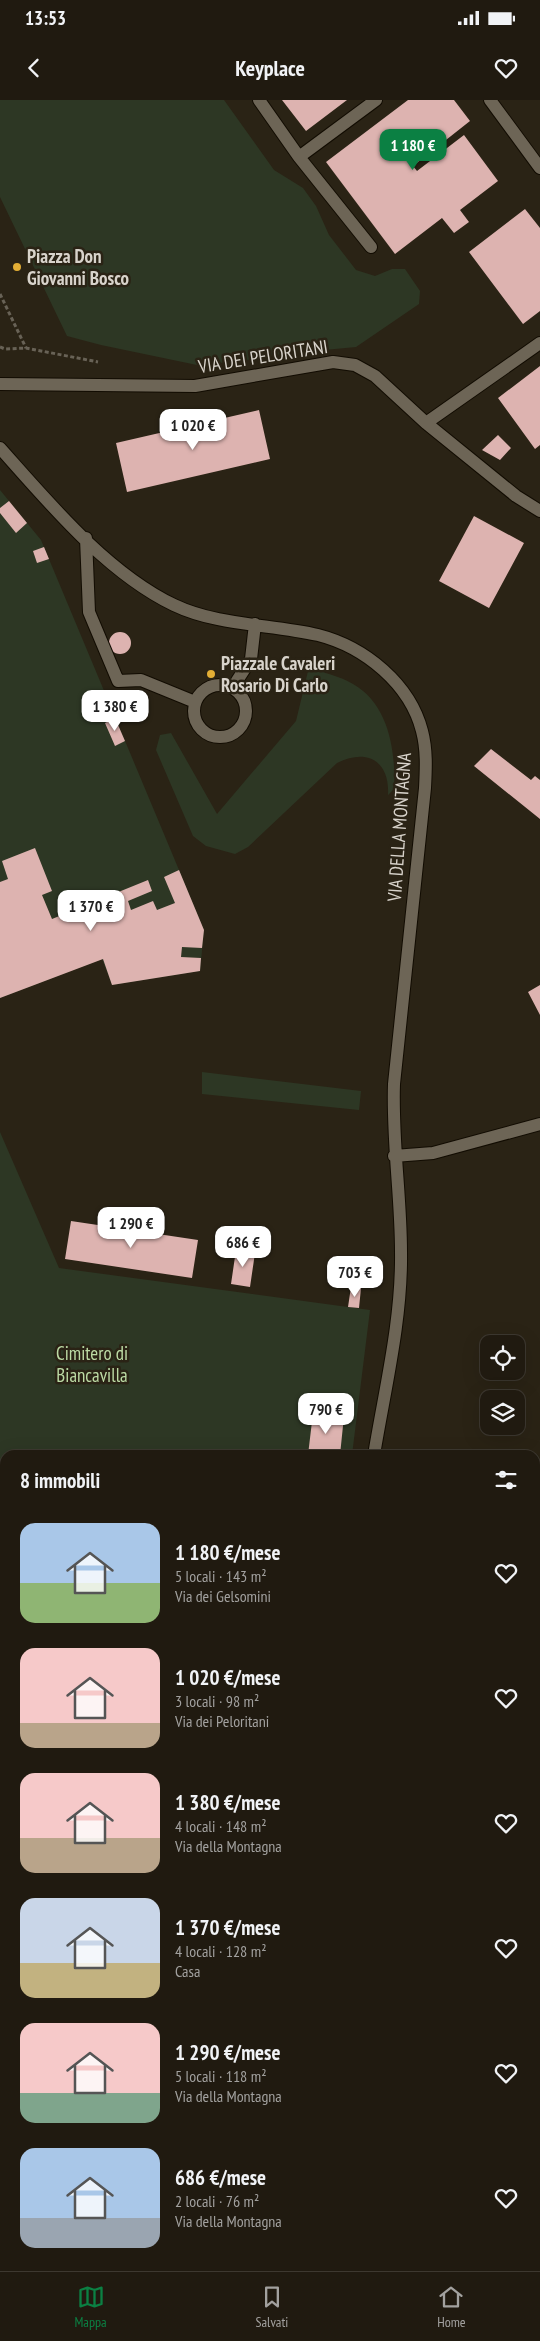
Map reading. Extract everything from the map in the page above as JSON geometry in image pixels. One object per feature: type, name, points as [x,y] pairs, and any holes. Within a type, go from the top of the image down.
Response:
[{"type":"street","points":[[259,100],[299,157],[371,247]]},
{"type":"street","points":[[299,157],[376,100]]},
{"type":"street","points":[[490,100],[540,168]]},
{"type":"street","points":[[426,423],[540,343]]},
{"type":"street","name":"VIA DEI PELORITANI","points":[[0,384],[195,386],[333,362],[355,365],[375,376],[426,423],[516,496],[540,511]]},
{"type":"street","name":"VIA DELLA MONTAGNA","points":[[0,448],[56,511],[141,587],[174,605],[198,614],[333,640],[381,666],[413,706],[422,731],[426,756],[425,788],[394,1084],[394,1156],[401,1250],[400,1280],[397,1316],[375,1450]]},
{"type":"street","points":[[86,538],[89,612],[118,681],[140,680],[195,702]]},
{"type":"street","points":[[233,687],[251,658],[256,624]]},
{"type":"street","points":[[218,684],[233,687],[244,697],[247,712],[242,726],[230,736],[215,737],[202,730],[194,717],[195,702],[204,689],[218,684]]},
{"type":"street","points":[[394,1156],[433,1152],[540,1124]]},
{"type":"path","points":[[0,294],[26,348]]},
{"type":"path","points":[[0,347],[5,349],[26,348],[100,362]]},
{"type":"green space","points":[[0,100],[224,100],[274,170],[303,188],[316,206],[329,235],[356,270],[375,276],[392,269],[405,269],[420,291],[419,304],[356,347],[197,365],[67,336],[0,197]]},
{"type":"green space","points":[[0,490],[41,540],[204,930],[200,971],[112,985],[102,959],[0,998]]},
{"type":"green space","points":[[309,667],[353,684],[375,704],[388,730],[393,760],[394,789],[388,795],[388,783],[385,774],[381,766],[374,761],[358,757],[348,759],[337,763],[248,847],[235,854],[206,846],[193,836],[156,750],[160,735],[171,733],[217,814],[296,721]]},
{"type":"green space","points":[[202,1072],[361,1091],[359,1110],[202,1094]]},
{"type":"green space","name":"Cimitero di Biancavilla","points":[[0,1132],[59,1268],[370,1310],[353,1450],[0,1450]]},
{"type":"building","points":[[282,100],[347,100],[306,131]]},
{"type":"building","points":[[408,100],[454,100],[470,121],[413,166],[417,171],[464,135],[498,181],[460,210],[469,222],[454,233],[442,218],[395,254],[326,162]]},
{"type":"building","points":[[525,209],[540,228],[540,311],[523,324],[469,252]]},
{"type":"building","points":[[540,366],[540,445],[535,449],[498,398]]},
{"type":"building","points":[[259,410],[270,459],[127,492],[116,443]]},
{"type":"building","points":[[498,435],[511,448],[500,460],[482,450]]},
{"type":"building","points":[[9,501],[27,523],[16,533],[0,513],[0,508]]},
{"type":"building","points":[[474,516],[524,543],[489,608],[439,581]]},
{"type":"building","points":[[44,547],[49,559],[37,563],[33,551]]},
{"type":"building","points":[[120,632],[128,635],[131,643],[128,651],[120,654],[112,651],[109,643],[112,635]]},
{"type":"building","points":[[115,718],[125,741],[115,746],[105,723]]},
{"type":"building","points":[[491,749],[531,780],[535,776],[540,780],[540,819],[474,766]]},
{"type":"building","points":[[35,848],[52,891],[42,895],[52,919],[148,880],[152,891],[128,901],[131,910],[153,901],[157,910],[175,903],[164,877],[179,870],[204,930],[202,948],[182,947],[181,957],[201,958],[200,971],[112,985],[103,959],[0,998],[0,882],[8,879],[2,861]]},
{"type":"building","points":[[540,985],[540,1015],[528,992]]},
{"type":"building","points":[[71,1221],[198,1240],[192,1278],[65,1259]]},
{"type":"building","points":[[236,1250],[255,1253],[250,1287],[231,1284]]},
{"type":"building","points":[[351,1287],[361,1288],[359,1308],[348,1307]]},
{"type":"building","points":[[313,1413],[344,1416],[341,1450],[309,1450]]},
{"type":"place","name":"Piazza Don Giovanni Bosco","points":[[17,267]]},
{"type":"place","name":"Piazzale Cavaleri Rosario Di Carlo","points":[[211,674]]}]
